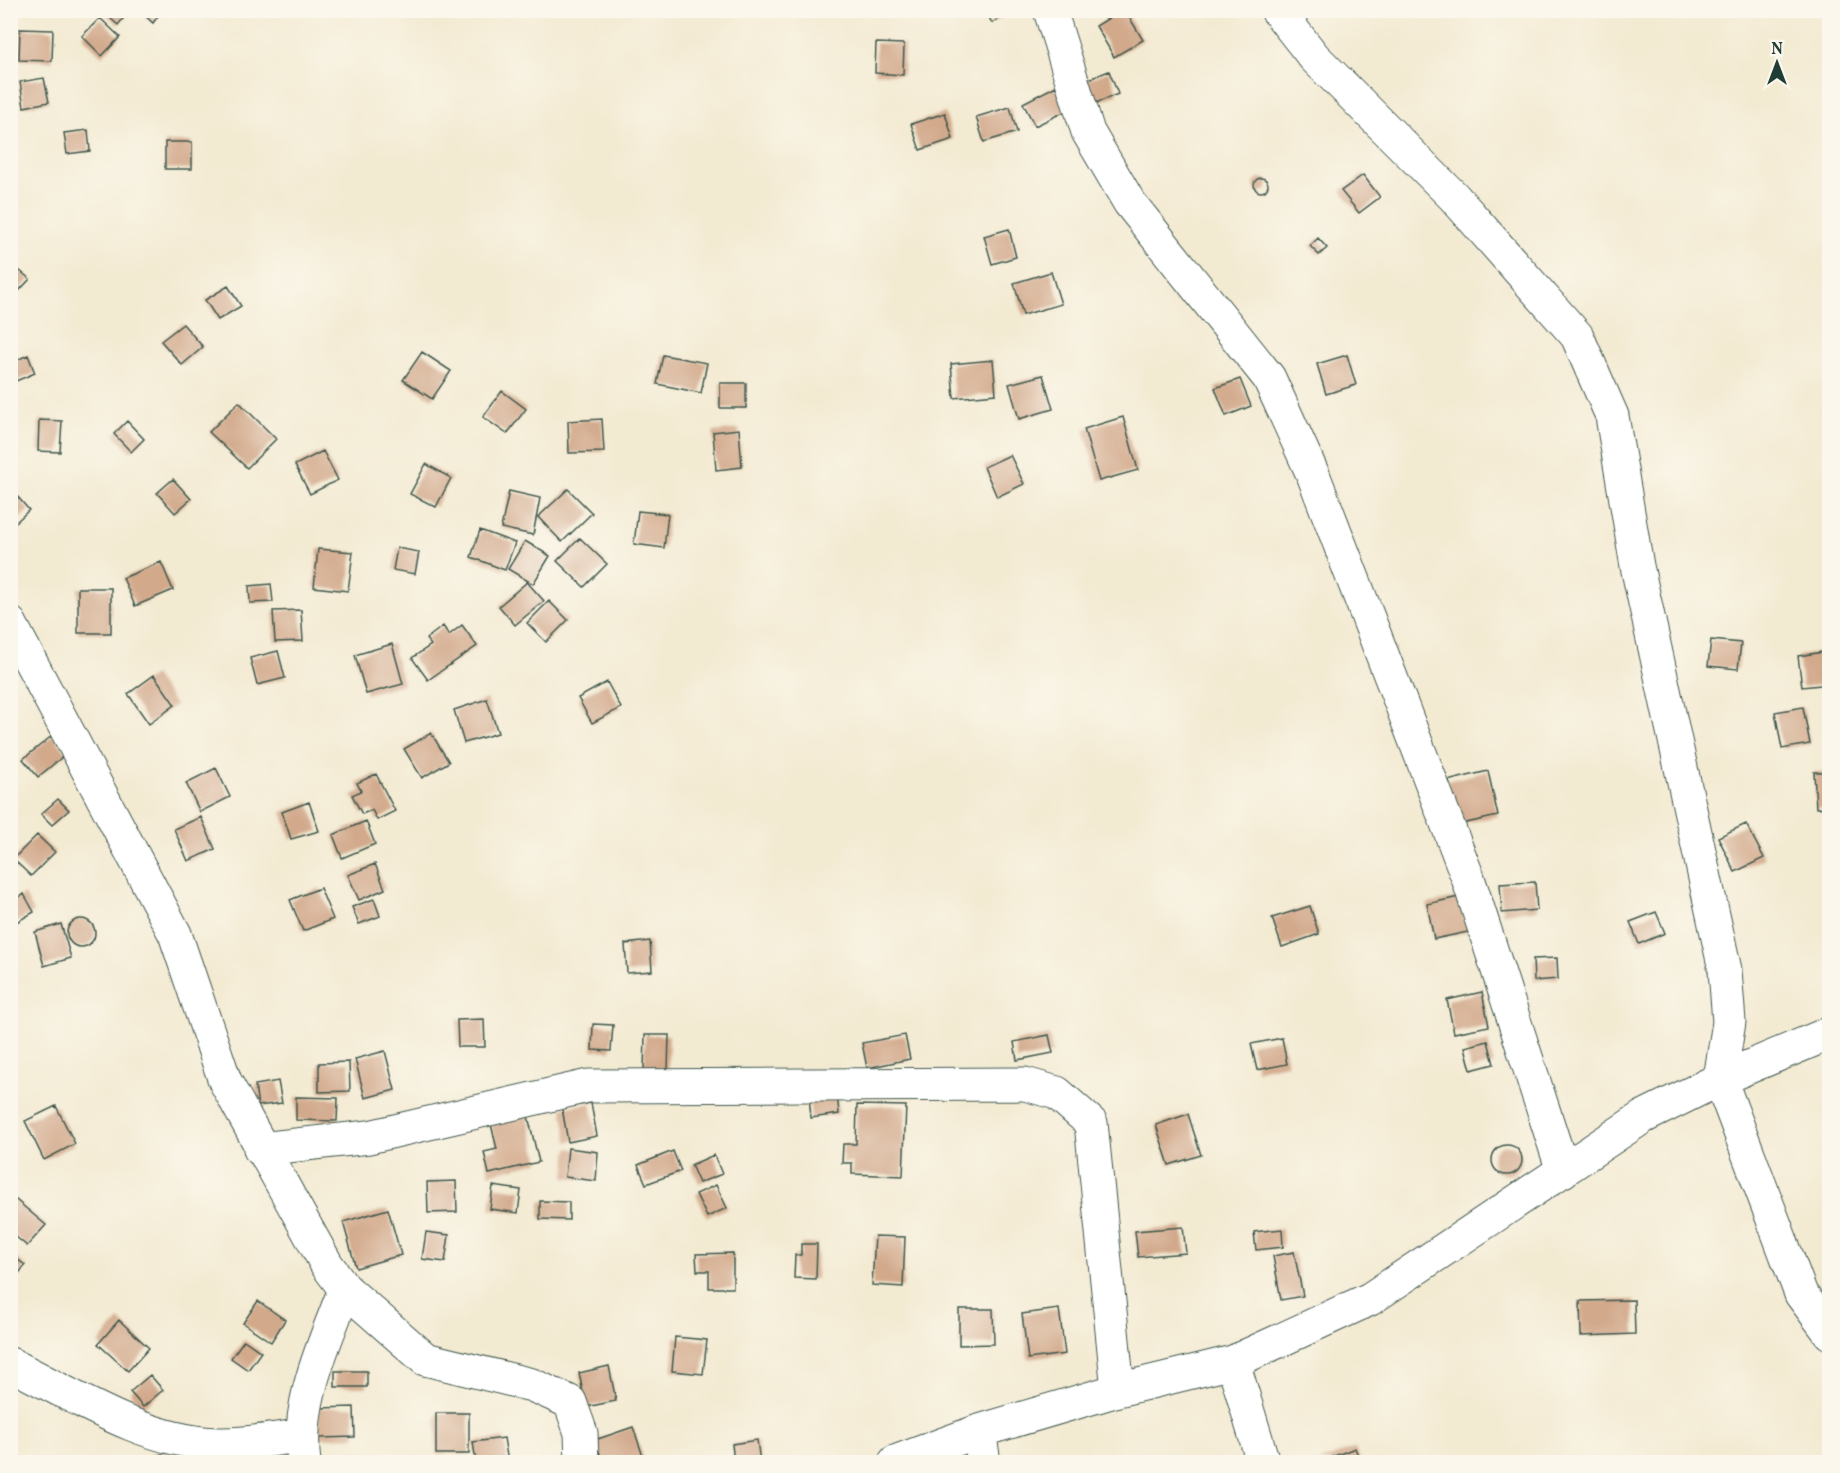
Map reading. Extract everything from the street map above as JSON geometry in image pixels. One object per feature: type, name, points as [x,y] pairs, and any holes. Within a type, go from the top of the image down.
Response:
[{"type":"street","points":[[1050,10],[1088,132],[1129,202],[1269,378],[1314,477],[1468,878],[1563,1171]]},
{"type":"street","points":[[1277,10],[1314,57],[1454,196],[1577,336],[1612,416],[1637,566],[1725,970],[1729,1022],[1720,1079],[1801,1294],[1830,1333]]},
{"type":"street","points":[[10,623],[175,934],[225,1081],[260,1149],[327,1265],[345,1289],[425,1359],[532,1385],[570,1402],[581,1433],[582,1462]]},
{"type":"street","points":[[895,1462],[979,1431],[1118,1390],[1233,1362],[1370,1299],[1643,1117],[1720,1079],[1830,1034]]},
{"type":"street","points":[[260,1149],[369,1137],[588,1086],[1025,1084],[1057,1093],[1091,1123],[1118,1390]]},
{"type":"street","points":[[10,1364],[100,1409],[168,1438],[219,1444],[302,1449],[310,1382],[345,1289]]},
{"type":"street","points":[[1233,1362],[1263,1462]]},
{"type":"street","points":[[979,1431],[984,1462]]},
{"type":"building","points":[[101,10],[130,10],[118,25]]},
{"type":"building","points":[[139,10],[162,10],[153,23]]},
{"type":"building","points":[[985,10],[1015,10],[992,23]]},
{"type":"building","points":[[1125,10],[1143,40],[1114,57],[1096,26]]},
{"type":"building","points":[[100,18],[120,37],[102,56],[82,36]]},
{"type":"building","points":[[20,29],[53,30],[52,61],[19,60]]},
{"type":"building","points":[[876,43],[904,44],[903,75],[875,73]]},
{"type":"building","points":[[1109,71],[1118,94],[1096,103],[1086,80]]},
{"type":"building","points":[[44,78],[49,102],[24,107],[20,82]]},
{"type":"building","points":[[1056,86],[1068,110],[1035,126],[1023,103]]},
{"type":"building","points":[[1010,107],[1017,132],[984,142],[976,117]]},
{"type":"building","points":[[945,113],[953,139],[920,150],[911,124]]},
{"type":"building","points":[[88,130],[90,151],[67,154],[64,133]]},
{"type":"building","points":[[165,142],[192,142],[192,169],[165,169]]},
{"type":"building","points":[[1363,175],[1380,197],[1359,213],[1341,191]]},
{"type":"building","points":[[1258,178],[1264,178],[1268,185],[1264,192],[1258,192],[1254,188],[1254,182]]},
{"type":"building","points":[[1009,229],[1016,257],[992,264],[984,236]]},
{"type":"building","points":[[1318,238],[1327,248],[1319,255],[1310,246]]},
{"type":"building","points":[[10,263],[30,279],[15,295],[10,291]]},
{"type":"building","points":[[1051,272],[1061,304],[1023,315],[1014,283]]},
{"type":"building","points":[[228,286],[241,306],[218,320],[205,300]]},
{"type":"building","points":[[183,324],[203,347],[182,365],[161,341]]},
{"type":"building","points":[[422,352],[451,371],[432,399],[403,380]]},
{"type":"building","points":[[28,355],[35,373],[16,381],[10,363]]},
{"type":"building","points":[[663,355],[707,363],[701,393],[657,384]]},
{"type":"building","points":[[1347,355],[1356,385],[1326,394],[1317,364]]},
{"type":"building","points":[[993,360],[996,394],[954,398],[951,364]]},
{"type":"building","points":[[1043,375],[1053,409],[1019,419],[1009,384]]},
{"type":"building","points":[[1240,379],[1251,406],[1226,416],[1215,388]]},
{"type":"building","points":[[720,383],[746,383],[746,408],[720,408]]},
{"type":"building","points":[[502,391],[526,409],[507,434],[483,417]]},
{"type":"building","points":[[239,402],[276,439],[247,468],[209,432]]},
{"type":"building","points":[[1123,417],[1138,470],[1099,481],[1084,429]]},
{"type":"building","points":[[602,419],[604,452],[569,453],[568,421]]},
{"type":"building","points":[[39,420],[62,421],[60,452],[38,451]]},
{"type":"building","points":[[127,421],[144,439],[131,452],[114,434]]},
{"type":"building","points":[[739,429],[742,467],[716,470],[713,432]]},
{"type":"building","points":[[323,451],[338,480],[310,494],[295,465]]},
{"type":"building","points":[[1010,455],[1024,484],[997,497],[984,467]]},
{"type":"building","points":[[426,464],[451,478],[436,507],[410,494]]},
{"type":"building","points":[[173,479],[191,499],[175,513],[157,493]]},
{"type":"building","points":[[568,489],[592,513],[562,542],[538,517]]},
{"type":"building","points":[[509,491],[540,498],[533,535],[501,528]]},
{"type":"building","points":[[17,496],[29,510],[14,524],[10,520],[10,501]]},
{"type":"building","points":[[638,511],[668,514],[664,548],[634,544]]},
{"type":"building","points":[[480,530],[515,543],[505,570],[471,557]]},
{"type":"building","points":[[580,538],[607,564],[584,587],[557,561]]},
{"type":"building","points":[[525,541],[550,556],[533,584],[508,569]]},
{"type":"building","points":[[397,548],[419,552],[415,574],[393,570]]},
{"type":"building","points":[[318,549],[353,552],[348,591],[314,587]]},
{"type":"building","points":[[161,562],[173,590],[135,606],[123,578]]},
{"type":"building","points":[[527,582],[544,601],[515,625],[499,606]]},
{"type":"building","points":[[271,584],[273,602],[250,603],[249,586]]},
{"type":"building","points":[[78,588],[111,588],[111,633],[78,633]]},
{"type":"building","points":[[549,601],[568,620],[546,642],[527,623]]},
{"type":"building","points":[[301,610],[303,641],[275,642],[273,611]]},
{"type":"building","points":[[462,625],[477,646],[428,680],[412,658],[431,645],[426,639],[443,626],[449,635]]},
{"type":"building","points":[[1711,640],[1741,643],[1738,669],[1708,666]]},
{"type":"building","points":[[392,644],[403,684],[366,694],[355,655]]},
{"type":"building","points":[[278,651],[285,678],[257,685],[250,658]]},
{"type":"building","points":[[1830,651],[1830,684],[1802,687],[1798,656]]},
{"type":"building","points":[[154,675],[175,705],[149,724],[128,694]]},
{"type":"building","points":[[607,682],[621,708],[592,723],[578,698]]},
{"type":"building","points":[[487,699],[498,733],[464,743],[454,710]]},
{"type":"building","points":[[1803,707],[1810,744],[1782,749],[1775,712]]},
{"type":"building","points":[[431,733],[449,762],[422,778],[404,749]]},
{"type":"building","points":[[53,735],[67,753],[38,777],[23,759]]},
{"type":"building","points":[[216,768],[230,797],[200,812],[186,783]]},
{"type":"building","points":[[1488,771],[1498,816],[1457,825],[1447,781]]},
{"type":"building","points":[[1814,772],[1830,772],[1830,807],[1816,808]]},
{"type":"building","points":[[376,774],[395,811],[377,820],[372,810],[362,814],[352,795],[361,791],[357,783]]},
{"type":"building","points":[[58,799],[69,810],[52,825],[41,814]]},
{"type":"building","points":[[309,802],[319,831],[291,839],[282,812]]},
{"type":"building","points":[[201,817],[215,849],[188,861],[174,829]]},
{"type":"building","points":[[366,821],[375,844],[342,858],[333,835]]},
{"type":"building","points":[[1746,824],[1764,858],[1735,872],[1718,837]]},
{"type":"building","points":[[37,835],[55,852],[31,876],[13,859]]},
{"type":"building","points":[[375,864],[385,889],[359,900],[348,875]]},
{"type":"building","points":[[1535,882],[1537,910],[1502,913],[1500,884]]},
{"type":"building","points":[[320,888],[333,919],[303,931],[290,900]]},
{"type":"building","points":[[24,894],[34,912],[15,923],[10,914],[10,902]]},
{"type":"building","points":[[1459,897],[1468,932],[1434,939],[1427,904]]},
{"type":"building","points":[[374,899],[380,916],[359,924],[352,907]]},
{"type":"building","points":[[1310,906],[1319,934],[1282,947],[1272,918]]},
{"type":"building","points":[[1656,912],[1665,933],[1639,944],[1630,922]]},
{"type":"building","points":[[81,919],[91,923],[95,933],[91,943],[81,947],[71,943],[67,933],[71,923]]},
{"type":"building","points":[[61,924],[71,958],[44,966],[35,932]]},
{"type":"building","points":[[650,941],[652,971],[627,973],[625,944]]},
{"type":"building","points":[[1557,958],[1558,979],[1534,981],[1533,959]]},
{"type":"building","points":[[1482,992],[1489,1026],[1454,1033],[1447,1000]]},
{"type":"building","points":[[484,1019],[485,1047],[458,1047],[457,1020]]},
{"type":"building","points":[[593,1024],[613,1025],[611,1051],[592,1050]]},
{"type":"building","points":[[645,1035],[669,1035],[668,1070],[644,1069]]},
{"type":"building","points":[[905,1035],[910,1059],[867,1068],[862,1043]]},
{"type":"building","points":[[1049,1035],[1053,1053],[1017,1060],[1014,1042]]},
{"type":"building","points":[[1282,1038],[1287,1064],[1257,1070],[1251,1044]]},
{"type":"building","points":[[1488,1041],[1494,1064],[1471,1070],[1465,1047]]},
{"type":"building","points":[[385,1051],[395,1090],[365,1098],[355,1059]]},
{"type":"building","points":[[349,1062],[350,1091],[319,1092],[319,1063]]},
{"type":"building","points":[[278,1081],[282,1103],[258,1106],[255,1085]]},
{"type":"building","points":[[837,1093],[839,1114],[811,1118],[809,1096]]},
{"type":"building","points":[[296,1097],[338,1098],[337,1121],[296,1120]]},
{"type":"building","points":[[591,1103],[597,1136],[568,1142],[562,1108]]},
{"type":"building","points":[[857,1105],[906,1106],[903,1176],[852,1174],[852,1163],[842,1163],[843,1144],[856,1144]]},
{"type":"building","points":[[56,1106],[75,1144],[44,1160],[25,1121]]},
{"type":"building","points":[[527,1112],[539,1162],[489,1174],[484,1152],[497,1149],[490,1120]]},
{"type":"building","points":[[1188,1114],[1201,1155],[1169,1165],[1156,1125]]},
{"type":"building","points":[[1507,1145],[1513,1146],[1521,1154],[1521,1166],[1513,1174],[1507,1175],[1501,1174],[1493,1166],[1492,1160],[1493,1154],[1501,1146]]},
{"type":"building","points":[[568,1148],[598,1152],[596,1181],[565,1177]]},
{"type":"building","points":[[673,1151],[681,1171],[646,1184],[638,1165]]},
{"type":"building","points":[[714,1155],[722,1174],[699,1183],[691,1165]]},
{"type":"building","points":[[456,1181],[457,1212],[428,1213],[427,1182]]},
{"type":"building","points":[[716,1185],[727,1208],[707,1217],[696,1194]]},
{"type":"building","points":[[493,1186],[521,1190],[518,1213],[490,1209]]},
{"type":"building","points":[[10,1195],[46,1225],[27,1246],[10,1232]]},
{"type":"building","points":[[540,1201],[569,1202],[569,1220],[540,1219]]},
{"type":"building","points":[[388,1209],[401,1255],[356,1268],[343,1222]]},
{"type":"building","points":[[1183,1227],[1186,1253],[1138,1257],[1135,1231]]},
{"type":"building","points":[[1282,1229],[1283,1247],[1256,1250],[1254,1232]]},
{"type":"building","points":[[426,1232],[449,1235],[445,1262],[422,1259]]},
{"type":"building","points":[[875,1236],[905,1237],[903,1287],[872,1285]]},
{"type":"building","points":[[801,1244],[817,1244],[816,1279],[794,1278],[795,1255],[801,1255]]},
{"type":"building","points":[[1294,1252],[1303,1296],[1281,1300],[1273,1256]]},
{"type":"building","points":[[733,1253],[733,1288],[709,1288],[709,1271],[697,1271],[696,1254]]},
{"type":"building","points":[[10,1254],[25,1265],[10,1286]]},
{"type":"building","points":[[1634,1300],[1635,1334],[1581,1336],[1580,1301]]},
{"type":"building","points":[[258,1301],[285,1320],[271,1342],[243,1323]]},
{"type":"building","points":[[959,1309],[993,1309],[994,1344],[959,1345]]},
{"type":"building","points":[[1059,1309],[1065,1354],[1028,1359],[1022,1314]]},
{"type":"building","points":[[119,1320],[149,1348],[128,1371],[98,1344]]},
{"type":"building","points":[[675,1337],[707,1340],[703,1374],[672,1371]]},
{"type":"building","points":[[244,1340],[261,1352],[248,1370],[231,1358]]},
{"type":"building","points":[[609,1366],[616,1401],[586,1407],[579,1373]]},
{"type":"building","points":[[335,1371],[367,1371],[367,1387],[335,1387]]},
{"type":"building","points":[[150,1375],[163,1390],[143,1407],[130,1392]]},
{"type":"building","points":[[354,1407],[355,1437],[319,1438],[318,1408]]},
{"type":"building","points":[[436,1413],[469,1413],[469,1454],[436,1454]]},
{"type":"building","points":[[633,1427],[645,1462],[603,1462],[595,1440]]},
{"type":"building","points":[[504,1438],[508,1462],[476,1462],[473,1442]]},
{"type":"building","points":[[757,1440],[760,1462],[734,1462],[732,1444]]},
{"type":"building","points":[[187,1448],[190,1462],[152,1462],[150,1457]]},
{"type":"building","points":[[236,1448],[237,1462],[204,1462],[203,1452]]},
{"type":"building","points":[[1355,1448],[1361,1462],[1319,1462]]}]
